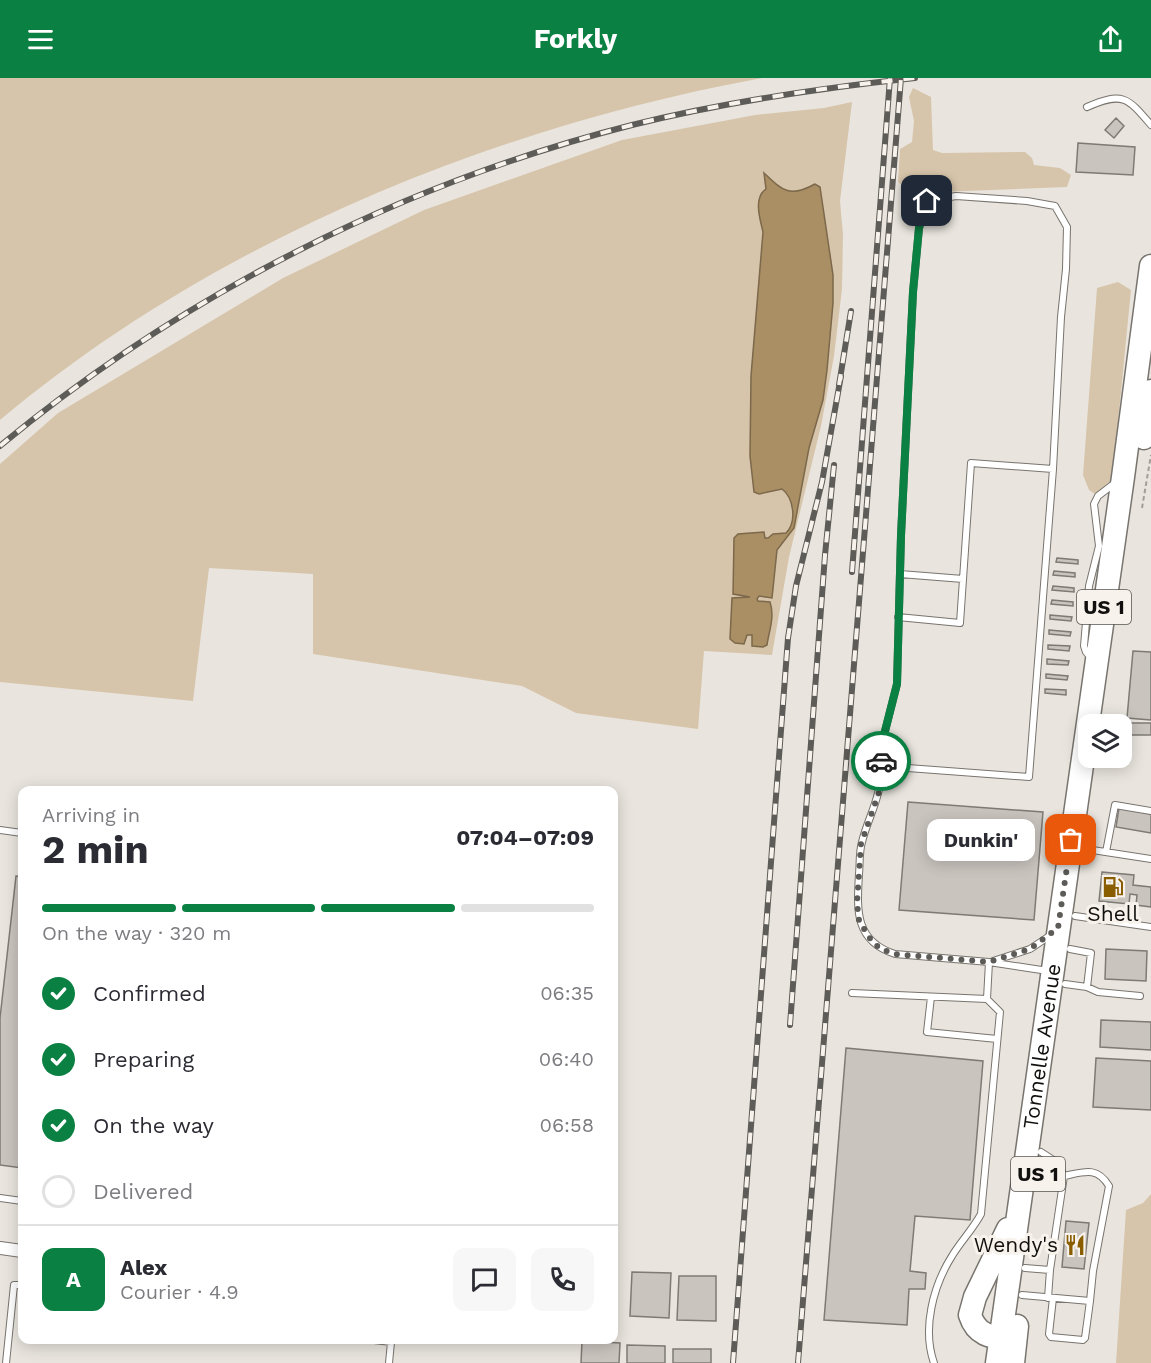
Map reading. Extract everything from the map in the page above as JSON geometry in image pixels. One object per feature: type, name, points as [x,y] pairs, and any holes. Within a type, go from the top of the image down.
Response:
[{"type":"highway","name":"Tonnelle Avenue","points":[[1013,1363],[1008,1339],[1018,1209],[1067,922],[1096,663],[1150,276]]},
{"type":"highway","name":"US 1","points":[[1104,714],[1151,391]]},
{"type":"highway","name":"Tonnelle Avenue","points":[[997,1363],[1008,1339],[1022,1295],[1041,1152],[1058,976],[1070,949],[1067,922],[1096,850],[1098,768]]},
{"type":"highway","points":[[1008,1339],[985,1335],[978,1331],[970,1315],[975,1297],[1018,1209]]},
{"type":"street","points":[[0,1248],[18,1250]]},
{"type":"lane","points":[[1087,107],[1106,99],[1126,100],[1135,106],[1151,125]]},
{"type":"lane","points":[[881,766],[1029,777],[1053,469],[1067,227],[1055,206],[1027,201],[956,196],[927,201],[919,228],[913,292],[897,684],[883,739],[879,792],[861,844],[857,903],[862,928],[873,943],[894,954],[989,962],[1058,976],[1098,992],[1140,996]]},
{"type":"lane","points":[[898,618],[960,623],[971,463],[1053,469]]},
{"type":"lane","points":[[900,574],[963,579]]},
{"type":"lane","points":[[1151,811],[1115,805],[1096,850],[1151,859]]},
{"type":"lane","points":[[0,830],[18,832]]},
{"type":"lane","points":[[989,962],[1030,949],[1067,922],[1151,927]]},
{"type":"lane","points":[[1070,949],[1091,953],[1087,987]]},
{"type":"lane","points":[[987,999],[989,962]]},
{"type":"lane","points":[[852,993],[987,999],[1000,1012],[981,1214],[952,1255],[936,1288],[931,1316],[930,1352],[934,1363]]},
{"type":"lane","points":[[931,997],[927,1032],[997,1039]]},
{"type":"lane","points":[[1041,1152],[1058,1163],[1064,1176],[1050,1270],[1049,1334],[1083,1340],[1109,1186],[1103,1176],[1089,1171],[1064,1176]]},
{"type":"lane","points":[[0,1198],[18,1200]]},
{"type":"lane","points":[[1026,1268],[1050,1270]]},
{"type":"lane","points":[[6,1363],[14,1285],[18,1286]]},
{"type":"lane","points":[[1022,1295],[1090,1301]]},
{"type":"lane","points":[[388,1363],[391,1344]]},
{"type":"path","points":[[1142,508],[1151,453]]},
{"type":"shaded area","points":[[0,78],[762,78],[660,100],[558,128],[457,161],[358,201],[263,247],[170,298],[82,356],[0,420]]},
{"type":"shaded area","points":[[913,88],[931,97],[933,150],[942,153],[1025,152],[1032,158],[1034,165],[1060,168],[1071,175],[1067,187],[912,193],[898,182],[900,149],[912,142],[914,121],[909,97]]},
{"type":"shaded area","points":[[852,102],[840,201],[843,235],[842,289],[834,356],[821,426],[789,557],[772,655],[704,651],[698,729],[576,713],[522,686],[313,654],[313,574],[209,568],[193,701],[0,682],[0,464],[58,413],[283,278],[424,210],[622,140],[755,115],[824,108]]},
{"type":"shaded area","points":[[764,173],[787,190],[799,191],[815,184],[820,187],[833,275],[833,303],[823,400],[809,448],[794,528],[777,550],[772,598],[759,596],[757,599],[770,602],[771,608],[772,619],[767,645],[763,647],[752,646],[752,635],[747,635],[744,644],[735,643],[730,639],[732,598],[750,597],[733,594],[734,538],[738,534],[764,532],[765,538],[768,538],[773,534],[786,533],[793,517],[789,498],[782,489],[759,494],[754,492],[750,456],[751,376],[763,232],[759,203],[766,189]]},
{"type":"shaded area","points":[[1118,282],[1131,290],[1113,473],[1112,480],[1095,494],[1089,490],[1083,475],[1097,288]]},
{"type":"shaded area","points":[[1151,1194],[1151,1363],[1116,1363],[1126,1210],[1143,1203]]},
{"type":"building","points":[[1116,118],[1124,126],[1114,138],[1105,130]]},
{"type":"building","points":[[1078,143],[1135,147],[1133,175],[1076,172]]},
{"type":"building","points":[[1057,558],[1078,560],[1078,564],[1056,562]]},
{"type":"building","points":[[1054,571],[1075,573],[1075,577],[1053,575]]},
{"type":"building","points":[[1053,586],[1074,588],[1074,592],[1052,590]]},
{"type":"building","points":[[1052,600],[1073,602],[1073,606],[1051,604]]},
{"type":"building","points":[[1050,615],[1072,617],[1071,621],[1050,619]]},
{"type":"building","points":[[1049,630],[1071,632],[1070,636],[1049,634]]},
{"type":"building","points":[[1048,645],[1070,646],[1069,651],[1048,649]]},
{"type":"building","points":[[1133,651],[1151,652],[1151,720],[1132,718],[1132,714],[1127,714]]},
{"type":"building","points":[[1047,659],[1069,661],[1068,665],[1047,664]]},
{"type":"building","points":[[1046,674],[1068,676],[1067,680],[1046,678]]},
{"type":"building","points":[[1045,689],[1066,690],[1066,695],[1045,693]]},
{"type":"building","points":[[1132,723],[1151,723],[1151,735],[1132,735]]},
{"type":"building","points":[[908,802],[1043,812],[1034,920],[899,910]]},
{"type":"building","points":[[1119,808],[1151,814],[1151,833],[1116,827]]},
{"type":"building","points":[[1102,872],[1134,875],[1133,885],[1151,887],[1151,907],[1136,905],[1137,895],[1130,894],[1129,904],[1099,901]]},
{"type":"building","points":[[16,876],[18,876],[18,1167],[0,1165],[0,1018]]},
{"type":"building","points":[[1106,949],[1147,951],[1146,981],[1105,979]]},
{"type":"building","points":[[1101,1020],[1151,1022],[1151,1050],[1100,1047]]},
{"type":"building","points":[[846,1048],[983,1061],[970,1220],[915,1216],[910,1271],[926,1273],[925,1289],[909,1289],[907,1325],[824,1320]]},
{"type":"building","points":[[1096,1058],[1151,1061],[1151,1110],[1093,1107]]},
{"type":"building","name":"Wendy's","points":[[1066,1221],[1089,1223],[1084,1269],[1062,1267]]},
{"type":"building","points":[[632,1272],[671,1273],[669,1318],[630,1316]]},
{"type":"building","points":[[679,1276],[716,1276],[716,1321],[677,1320]]},
{"type":"building","points":[[620,1343],[619,1363],[581,1363],[582,1344]]},
{"type":"building","points":[[627,1345],[665,1346],[665,1363],[627,1363]]},
{"type":"building","points":[[673,1349],[711,1349],[711,1363],[673,1363]]},
{"type":"railway","points":[[852,572],[890,78]]},
{"type":"railway","points":[[798,1363],[901,78]]},
{"type":"railway","points":[[0,446],[70,391],[143,340],[220,293],[298,251],[379,212],[462,178],[547,149],[632,125],[702,109],[844,86],[915,78]]},
{"type":"railway","points":[[839,385],[851,311]]},
{"type":"railway","points":[[733,1363],[788,638],[796,586],[822,482],[841,376]]},
{"type":"railway","points":[[790,1025],[825,555],[834,465]]},
{"type":"way so far","points":[[881,761],[879,792],[861,844],[857,903],[862,928],[873,943],[887,952],[989,962],[1019,954],[1039,944],[1058,928],[1071,840]]},
{"type":"place","name":"Dunkin'","points":[[1071,840]]},
{"type":"place","name":"Shell","points":[[1113,887]]},
{"type":"place","name":"Wendy's","points":[[1075,1245]]},
{"type":"route","points":[[881,761],[883,739],[897,684],[901,536],[913,292],[919,228],[927,201]]}]
